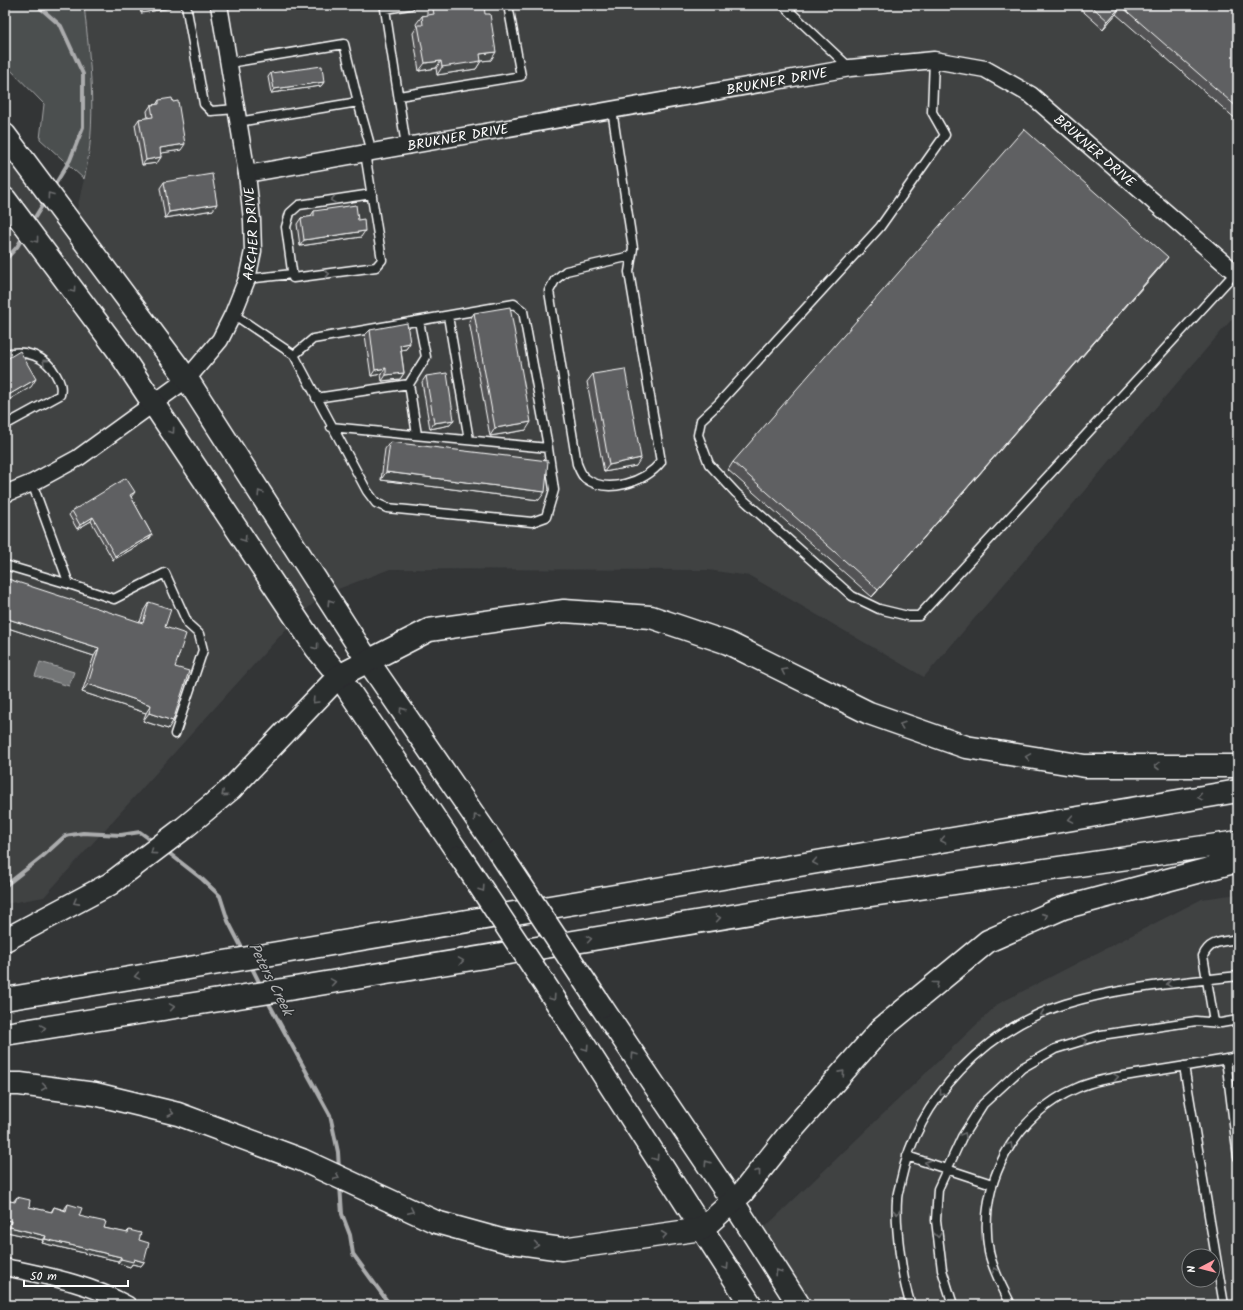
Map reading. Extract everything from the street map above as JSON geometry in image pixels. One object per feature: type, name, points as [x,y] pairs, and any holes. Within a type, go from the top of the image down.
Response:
[{"type":"main road","points":[[11,143],[187,379],[368,661],[498,850],[733,1202],[799,1305]]},
{"type":"main road","points":[[5,199],[116,349],[152,404],[191,458],[316,648],[339,676],[565,1015],[751,1305]]},
{"type":"main road","points":[[5,940],[110,884],[184,828],[231,788],[339,676],[429,630],[564,611],[651,617],[728,643],[869,713],[966,747],[1085,766],[1238,766]]},
{"type":"main road","points":[[5,999],[216,962],[278,953],[1238,791]]},
{"type":"main road","points":[[5,1034],[781,908],[1238,842]]},
{"type":"main road","points":[[5,1084],[95,1094],[178,1114],[302,1160],[436,1222],[505,1241],[562,1249],[702,1229],[743,1192],[792,1130],[881,1029],[988,941],[1063,908],[1238,861]]},
{"type":"street","name":"ARCHER DRIVE","points":[[5,494],[32,483],[78,458],[187,379],[220,340],[233,314],[247,279],[254,251],[247,174],[219,5]]},
{"type":"street","name":"BRUKNER DRIVE","points":[[247,174],[850,68],[896,62],[934,60],[985,69],[1031,95],[1237,274]]},
{"type":"street","points":[[5,1267],[51,1277],[110,1295],[128,1305]]},
{"type":"lane","points":[[186,5],[204,104],[211,111],[237,115],[358,102]]},
{"type":"lane","points":[[406,146],[385,9],[410,5]]},
{"type":"lane","points":[[399,96],[521,76],[508,5]]},
{"type":"lane","points":[[783,5],[850,68]]},
{"type":"lane","points":[[229,63],[344,44],[358,102],[368,153],[372,194],[382,260],[376,267],[293,278],[286,227],[290,213],[299,205],[372,194]]},
{"type":"lane","points":[[934,60],[932,112],[944,135],[880,227],[718,404],[701,420],[698,434],[709,464],[736,492],[852,596],[879,609],[908,616],[919,616],[1237,274]]},
{"type":"lane","points":[[612,110],[633,248],[629,272],[661,462],[654,471],[638,481],[614,485],[596,483],[584,477],[577,464],[549,291],[555,280],[566,271],[631,256]]},
{"type":"lane","points":[[247,279],[292,274]]},
{"type":"lane","points":[[233,314],[294,355],[367,491],[376,504],[387,508],[532,522],[546,517],[554,490],[548,448],[523,311],[514,304],[313,339],[294,355]]},
{"type":"lane","points":[[448,316],[469,440]]},
{"type":"lane","points":[[417,435],[409,384],[426,357],[419,321]]},
{"type":"lane","points":[[5,354],[14,352],[26,353],[39,357],[47,362],[62,388],[60,395],[5,425]]},
{"type":"lane","points":[[316,398],[409,384]]},
{"type":"lane","points":[[332,427],[548,448]]},
{"type":"lane","points":[[32,483],[69,584]]},
{"type":"lane","points":[[5,565],[114,599],[165,573],[188,624],[199,634],[203,650],[174,734]]},
{"type":"lane","points":[[1214,1022],[1203,956],[1207,948],[1216,943],[1238,939]]},
{"type":"lane","points":[[910,1305],[900,1253],[897,1200],[907,1156],[913,1140],[934,1103],[958,1072],[986,1046],[1019,1024],[1064,1005],[1104,993],[1238,976]]},
{"type":"lane","points":[[953,1305],[942,1270],[936,1220],[938,1189],[962,1137],[983,1104],[1022,1068],[1055,1049],[1101,1036],[1196,1021],[1221,1023],[1238,1020]]},
{"type":"lane","points":[[1011,1305],[994,1269],[989,1251],[986,1215],[992,1184],[1009,1146],[1023,1127],[1037,1112],[1058,1098],[1077,1088],[1100,1080],[1238,1057]]},
{"type":"lane","points":[[1226,1059],[1238,1157]]},
{"type":"lane","points":[[1184,1066],[1224,1305]]},
{"type":"lane","points":[[907,1156],[992,1184]]},
{"type":"shaded area","points":[[5,5],[84,5],[92,92],[92,114],[91,136],[84,179],[40,139],[44,104],[5,64]]},
{"type":"shaded area","points":[[84,5],[1238,5],[1238,312],[924,677],[750,576],[708,570],[390,569],[325,594],[296,618],[44,897],[5,904],[5,135],[73,226],[90,154],[91,77]]},
{"type":"shaded area","points":[[40,662],[74,672],[69,686],[35,676]]},
{"type":"shaded area","points":[[1238,894],[1238,1305],[799,1305],[755,1237],[998,1004],[1202,899]]},
{"type":"building","points":[[144,5],[156,5],[145,7]]},
{"type":"building","points":[[432,5],[472,5],[473,8],[484,6],[485,14],[490,14],[496,52],[480,54],[481,61],[442,67],[441,61],[425,63],[418,25],[423,25],[422,16],[434,14]]},
{"type":"building","points":[[1090,5],[1238,5],[1238,108],[1121,6],[1108,21]]},
{"type":"building","points":[[322,66],[324,82],[274,89],[271,73]]},
{"type":"building","points":[[172,98],[173,102],[178,101],[185,144],[160,148],[161,157],[146,160],[139,119],[153,117],[151,105],[159,104],[159,100]]},
{"type":"building","points":[[1024,129],[1168,257],[878,590],[733,462]]},
{"type":"building","points":[[212,174],[217,204],[169,212],[164,182]]},
{"type":"building","points":[[356,205],[358,220],[364,219],[365,231],[304,240],[301,218],[314,216],[314,211]]},
{"type":"building","points":[[510,307],[531,422],[495,428],[474,313]]},
{"type":"building","points":[[407,323],[410,343],[400,345],[404,373],[386,375],[386,368],[375,370],[370,330]]},
{"type":"building","points":[[20,351],[36,379],[5,397],[5,360]]},
{"type":"building","points":[[625,369],[641,458],[609,465],[593,374]]},
{"type":"building","points":[[447,373],[454,420],[434,423],[426,376]]},
{"type":"building","points":[[390,442],[548,461],[545,492],[386,472]]},
{"type":"building","points":[[126,478],[135,492],[130,495],[152,535],[115,556],[93,517],[80,525],[72,511]]},
{"type":"building","points":[[5,578],[143,623],[149,602],[171,609],[165,627],[186,634],[175,667],[189,671],[173,721],[149,713],[151,705],[88,684],[99,648],[5,618]]},
{"type":"building","points":[[17,1197],[30,1200],[29,1207],[52,1212],[54,1207],[66,1211],[68,1204],[82,1208],[79,1216],[106,1222],[104,1228],[128,1233],[129,1230],[141,1233],[139,1240],[149,1243],[144,1262],[134,1259],[133,1262],[121,1259],[121,1257],[45,1239],[46,1236],[10,1227],[11,1221],[5,1220],[5,1200],[15,1202]]},
{"type":"waterway","name":"Peters Creek","points":[[37,5],[61,26],[83,74],[83,127],[70,160],[53,188]]},
{"type":"waterway","name":"Peters Creek","points":[[32,222],[45,201]]},
{"type":"waterway","name":"Peters Creek","points":[[5,260],[17,247],[24,235]]},
{"type":"waterway","name":"Peters Creek","points":[[5,886],[43,856],[65,836],[83,833],[121,835],[140,832],[155,843]]},
{"type":"waterway","name":"Peters Creek","points":[[165,850],[202,879],[220,896],[228,921],[244,952]]},
{"type":"waterway","name":"Peters Creek","points":[[250,964],[261,986]]},
{"type":"waterway","name":"Peters Creek","points":[[267,1000],[330,1115],[338,1152],[339,1170]]},
{"type":"waterway","name":"Peters Creek","points":[[340,1185],[342,1214],[350,1235],[353,1254],[390,1305]]}]
